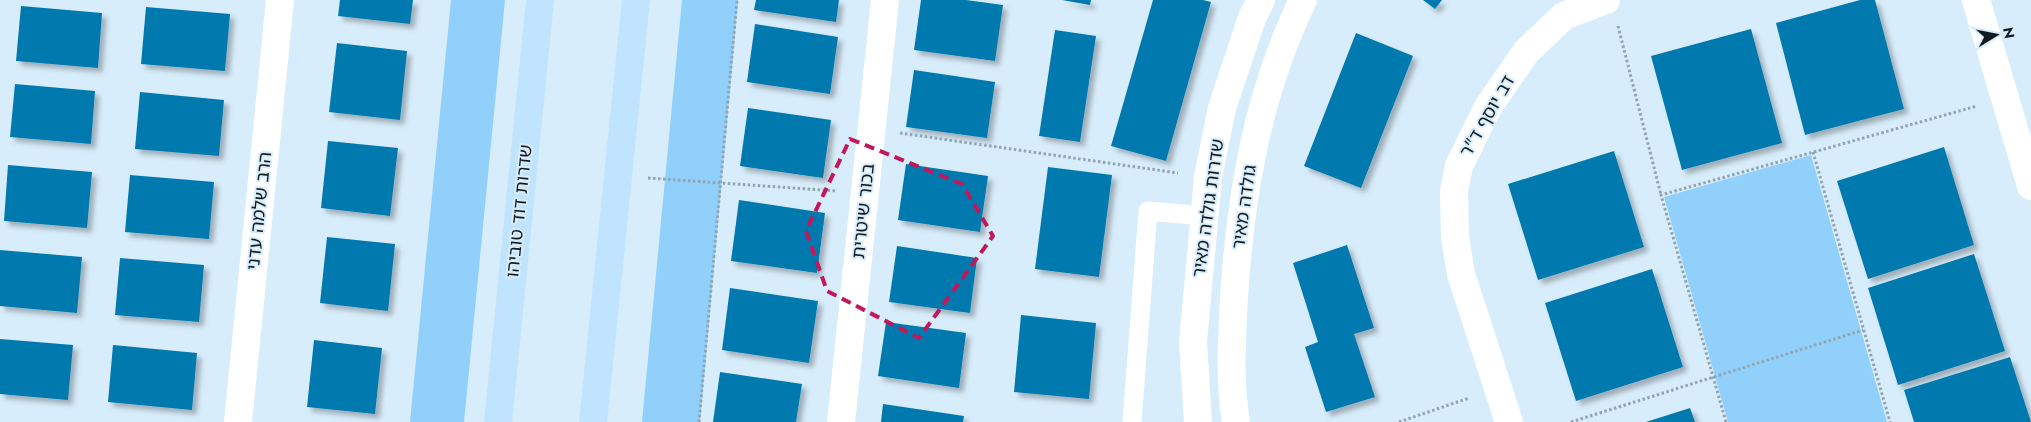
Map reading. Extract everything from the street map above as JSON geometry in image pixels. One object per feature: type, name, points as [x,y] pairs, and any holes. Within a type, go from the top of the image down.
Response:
[{"type":"highway","name":"שדרות דוד טוביהו","points":[[498,422],[540,0]]},
{"type":"highway","points":[[593,422],[636,0]]},
{"type":"street","name":"הרב שלמה עדני","points":[[238,422],[280,0]]},
{"type":"street","name":"בכור שיטרית","points":[[840,422],[885,0]]},
{"type":"street","name":"שדרות גולדה מאיר","points":[[1198,422],[1194,342],[1208,177],[1222,108],[1252,18],[1261,0]]},
{"type":"street","name":"גולדה מאיר","points":[[1236,422],[1232,342],[1243,197],[1259,118],[1288,32],[1303,0]]},
{"type":"street","points":[[1976,0],[2031,186]]},
{"type":"street","name":"דב יוסף ד\"ר","points":[[1509,422],[1458,256],[1455,237],[1454,191],[1459,166],[1488,107],[1526,52],[1564,16],[1611,9]]},
{"type":"lane","points":[[1132,422],[1148,211],[1204,216]]},
{"type":"path","points":[[699,422],[737,0]]},
{"type":"path","points":[[1611,9],[1661,195],[1726,422]]},
{"type":"path","points":[[1661,195],[2005,98]]},
{"type":"path","points":[[871,129],[1208,177]]},
{"type":"path","points":[[1813,152],[1890,422]]},
{"type":"path","points":[[618,176],[865,193]]},
{"type":"path","points":[[1571,422],[1864,330]]},
{"type":"path","points":[[1399,422],[1498,388]]},
{"type":"highlighted area","points":[[850,139],[962,184],[993,236],[919,338],[827,291],[806,231]]},
{"type":"shaded area","points":[[451,0],[505,0],[464,422],[410,422]]},
{"type":"shaded area","points":[[682,0],[738,0],[700,422],[642,422]]},
{"type":"shaded area","points":[[1811,155],[1887,422],[1728,422],[1664,197]]},
{"type":"building","points":[[340,0],[413,0],[410,24],[338,16]]},
{"type":"building","points":[[756,0],[839,0],[836,22],[754,10]]},
{"type":"building","points":[[921,0],[966,0],[1003,5],[995,61],[914,50]]},
{"type":"building","points":[[1062,0],[1091,0],[1090,5]]},
{"type":"building","points":[[1153,0],[1203,0],[1211,2],[1166,161],[1111,146]]},
{"type":"building","points":[[1423,0],[1442,0],[1435,9]]},
{"type":"building","points":[[1860,0],[1875,0],[1904,109],[1805,135],[1776,23]]},
{"type":"building","points":[[21,6],[102,13],[98,68],[16,61]]},
{"type":"building","points":[[146,7],[230,14],[225,71],[141,64]]},
{"type":"building","points":[[755,24],[838,37],[830,94],[747,82]]},
{"type":"building","points":[[1751,29],[1782,143],[1682,170],[1651,56]]},
{"type":"building","points":[[1055,30],[1096,36],[1080,142],[1039,136]]},
{"type":"building","points":[[1356,33],[1413,56],[1361,188],[1304,166]]},
{"type":"building","points":[[337,43],[407,51],[400,120],[329,112]]},
{"type":"building","points":[[914,70],[995,82],[987,138],[906,127]]},
{"type":"building","points":[[15,84],[95,91],[91,144],[10,137]]},
{"type":"building","points":[[140,92],[224,100],[219,156],[135,149]]},
{"type":"building","points":[[748,108],[831,120],[823,178],[740,166]]},
{"type":"building","points":[[328,141],[398,148],[390,216],[321,208]]},
{"type":"building","points":[[1944,147],[1974,245],[1868,279],[1837,181]]},
{"type":"building","points":[[1614,151],[1644,247],[1538,280],[1508,184]]},
{"type":"building","points":[[906,164],[988,176],[980,232],[898,220]]},
{"type":"building","points":[[8,165],[92,172],[87,228],[4,221]]},
{"type":"building","points":[[1048,167],[1112,175],[1099,277],[1035,269]]},
{"type":"building","points":[[130,175],[214,182],[209,239],[125,232]]},
{"type":"building","points":[[739,200],[825,213],[817,273],[731,261]]},
{"type":"building","points":[[327,237],[395,244],[388,311],[320,303]]},
{"type":"building","points":[[1347,245],[1374,328],[1354,334],[1375,397],[1326,412],[1305,347],[1318,342],[1293,263]]},
{"type":"building","points":[[897,246],[977,258],[970,313],[889,302]]},
{"type":"building","points":[[0,250],[82,257],[77,313],[0,306]]},
{"type":"building","points":[[1974,254],[2005,351],[1898,385],[1868,288]]},
{"type":"building","points":[[120,258],[204,265],[199,322],[115,315]]},
{"type":"building","points":[[1652,269],[1683,367],[1576,401],[1545,303]]},
{"type":"building","points":[[730,288],[818,301],[809,363],[722,350]]},
{"type":"building","points":[[1021,315],[1096,323],[1089,399],[1014,392]]},
{"type":"building","points":[[886,322],[966,333],[959,388],[878,376]]},
{"type":"building","points":[[0,339],[73,345],[68,400],[0,394]]},
{"type":"building","points":[[314,340],[382,348],[375,414],[307,407]]},
{"type":"building","points":[[113,345],[197,353],[192,410],[108,402]]},
{"type":"building","points":[[2010,357],[2031,422],[1914,422],[1904,390]]},
{"type":"building","points":[[720,372],[802,384],[796,422],[713,422]]},
{"type":"building","points":[[883,404],[964,416],[963,422],[881,422]]},
{"type":"building","points":[[1690,408],[1695,422],[1646,422]]}]
